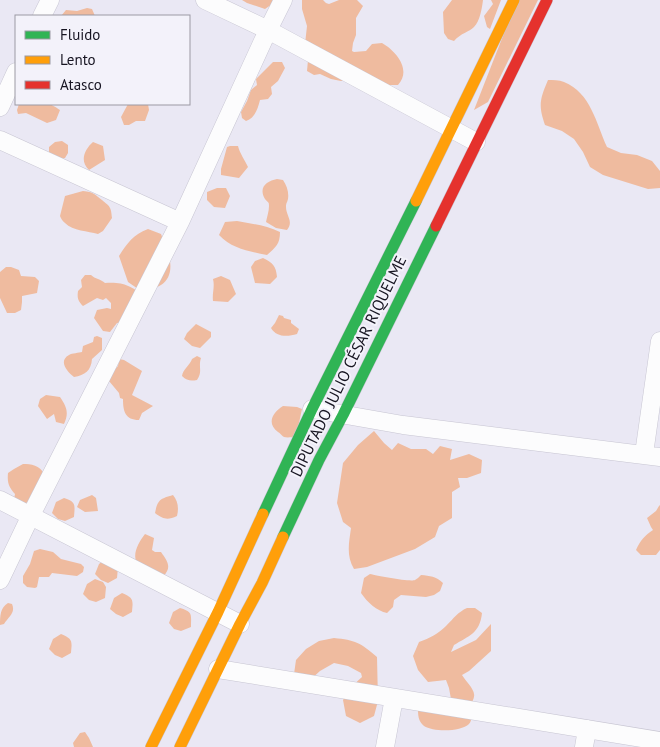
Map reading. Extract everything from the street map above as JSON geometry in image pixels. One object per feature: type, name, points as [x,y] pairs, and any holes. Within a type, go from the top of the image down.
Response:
[{"type":"street","points":[[42,15],[50,0]]},
{"type":"street","points":[[205,0],[268,30],[476,142]]},
{"type":"street","points":[[0,580],[31,515],[180,222],[283,0]]},
{"type":"street","name":"DIPUTADO JULIO CÉSAR RIQUELME","points":[[151,747],[218,612],[312,410],[514,0]]},
{"type":"street","name":"DIPUTADO JULIO CÉSAR RIQUELME","points":[[180,747],[262,583],[319,460],[343,415],[547,0]]},
{"type":"street","points":[[0,107],[15,74]]},
{"type":"street","points":[[0,140],[180,222]]},
{"type":"street","points":[[312,410],[403,425],[652,456],[660,341]]},
{"type":"street","points":[[0,500],[240,624]]},
{"type":"street","points":[[218,669],[660,741]]},
{"type":"street","points":[[385,747],[394,698]]},
{"type":"street","points":[[584,747],[587,730]]},
{"type":"shaded area","points":[[242,0],[278,0],[265,9]]},
{"type":"shaded area","points":[[302,0],[323,0],[329,4],[339,0],[357,0],[363,6],[356,18],[356,35],[352,51],[366,51],[372,44],[382,43],[387,46],[401,61],[403,67],[402,79],[398,85],[341,81],[320,74],[314,75],[307,71],[308,60],[305,44],[307,26],[302,9]]},
{"type":"shaded area","points":[[452,0],[483,0],[476,24],[472,29],[454,41],[448,39],[444,33],[443,12]]},
{"type":"shaded area","points":[[491,0],[501,0],[490,29],[487,27],[484,16],[493,4]]},
{"type":"shaded area","points":[[517,0],[538,0],[488,102],[474,110]]},
{"type":"shaded area","points":[[87,8],[92,9],[95,15],[62,15],[66,10],[77,11]]},
{"type":"shaded area","points":[[273,62],[282,62],[285,68],[278,81],[271,87],[272,94],[268,99],[260,100],[254,115],[246,121],[242,118],[241,112],[251,90],[257,85],[256,79]]},
{"type":"shaded area","points":[[548,80],[564,82],[581,93],[592,110],[607,147],[621,153],[637,155],[652,161],[660,171],[660,188],[648,189],[603,175],[590,167],[574,139],[562,131],[545,125],[541,112],[541,102]]},
{"type":"shaded area","points":[[19,105],[51,105],[60,110],[56,120],[47,123],[26,113],[18,114]]},
{"type":"shaded area","points":[[127,105],[148,105],[149,110],[145,121],[136,121],[129,125],[124,125],[121,117]]},
{"type":"shaded area","points":[[62,141],[68,145],[68,153],[65,158],[58,160],[49,152],[49,147],[55,142]]},
{"type":"shaded area","points":[[93,142],[103,146],[105,160],[89,170],[84,163],[84,155]]},
{"type":"shaded area","points":[[238,146],[248,167],[239,178],[221,175],[227,147]]},
{"type":"shaded area","points":[[283,180],[288,191],[286,210],[290,224],[287,230],[276,228],[266,222],[269,203],[263,195],[263,188],[270,181]]},
{"type":"shaded area","points":[[217,188],[226,188],[230,196],[225,208],[214,207],[207,200],[207,192]]},
{"type":"shaded area","points":[[83,191],[94,194],[111,209],[112,218],[103,231],[98,234],[72,228],[60,216],[65,196]]},
{"type":"shaded area","points":[[237,221],[264,226],[280,232],[277,245],[267,255],[241,249],[224,240],[219,235],[225,222]]},
{"type":"shaded area","points":[[148,229],[161,234],[169,254],[170,268],[167,279],[163,283],[154,288],[141,291],[128,282],[119,256],[131,240]]},
{"type":"shaded area","points":[[263,258],[272,263],[276,270],[277,277],[270,284],[255,283],[251,267],[255,261]]},
{"type":"shaded area","points":[[6,267],[19,270],[21,276],[35,277],[39,281],[37,293],[22,296],[21,310],[15,313],[7,313],[0,298],[0,272]]},
{"type":"shaded area","points":[[85,275],[91,275],[105,283],[127,285],[146,296],[124,322],[117,323],[110,332],[103,331],[94,318],[97,310],[111,309],[111,303],[106,298],[103,300],[97,298],[83,306],[81,304],[78,299],[78,291],[82,287],[81,280]]},
{"type":"shaded area","points":[[221,276],[230,280],[236,294],[228,302],[213,301],[213,279]]},
{"type":"shaded area","points":[[279,315],[291,320],[291,323],[299,329],[297,334],[282,336],[273,331],[271,328]]},
{"type":"shaded area","points":[[196,324],[211,332],[211,337],[200,348],[192,346],[184,339]]},
{"type":"shaded area","points":[[94,337],[102,338],[102,350],[92,359],[87,372],[74,377],[66,369],[64,360],[70,354],[82,352],[83,346],[93,342]]},
{"type":"shaded area","points":[[197,356],[201,358],[199,377],[197,380],[187,380],[182,376],[192,359]]},
{"type":"shaded area","points":[[119,359],[142,371],[132,395],[153,406],[142,413],[139,420],[128,417],[123,399],[120,398],[119,393],[109,381],[112,372],[118,366]]},
{"type":"shaded area","points":[[46,395],[60,397],[67,413],[64,424],[56,422],[54,414],[47,419],[38,406],[40,399]]},
{"type":"shaded area","points":[[283,406],[302,409],[296,437],[284,437],[272,425],[274,414]]},
{"type":"shaded area","points":[[374,431],[392,450],[398,443],[411,449],[426,449],[433,454],[440,446],[452,449],[450,460],[469,454],[482,460],[481,473],[467,478],[458,478],[460,487],[452,492],[452,518],[439,526],[435,537],[415,549],[367,567],[354,569],[349,554],[351,528],[343,522],[337,503],[343,463],[358,445]]},
{"type":"shaded area","points":[[23,464],[38,467],[44,474],[36,492],[32,493],[30,499],[25,504],[14,499],[15,494],[8,480],[8,473]]},
{"type":"shaded area","points":[[92,495],[96,498],[98,511],[85,512],[77,507],[80,500]]},
{"type":"shaded area","points":[[173,495],[178,505],[177,516],[166,519],[155,513],[160,500]]},
{"type":"shaded area","points":[[64,498],[73,502],[74,506],[74,517],[65,521],[58,519],[52,513],[56,502]]},
{"type":"shaded area","points":[[660,505],[660,550],[656,555],[641,555],[636,550],[645,536],[653,530],[647,518]]},
{"type":"shaded area","points":[[145,534],[154,538],[152,550],[161,552],[167,562],[168,567],[163,577],[136,561],[136,551]]},
{"type":"shaded area","points":[[40,549],[53,552],[61,559],[81,564],[84,567],[83,572],[77,576],[52,573],[49,577],[39,577],[37,587],[27,587],[23,583],[23,576],[30,564],[34,551]]},
{"type":"shaded area","points":[[103,561],[118,567],[117,578],[108,583],[101,580],[95,574],[99,564]]},
{"type":"shaded area","points":[[370,574],[394,579],[412,580],[416,580],[421,575],[435,578],[443,583],[440,591],[434,595],[426,597],[401,595],[394,600],[393,607],[387,613],[373,606],[361,593],[364,578]]},
{"type":"shaded area","points":[[95,579],[103,582],[106,587],[105,598],[96,602],[89,600],[83,594],[87,584]]},
{"type":"shaded area","points":[[122,593],[129,596],[132,602],[132,612],[123,617],[110,609],[114,598]]},
{"type":"shaded area","points":[[8,603],[12,604],[13,610],[4,624],[0,625],[0,615]]},
{"type":"shaded area","points":[[180,608],[189,612],[191,619],[191,627],[181,631],[174,629],[169,623],[173,612]]},
{"type":"shaded area","points":[[467,608],[475,608],[482,613],[481,620],[476,630],[454,645],[451,652],[476,640],[491,624],[491,651],[462,675],[474,692],[470,722],[465,727],[454,730],[428,728],[421,722],[418,708],[451,699],[449,688],[446,680],[428,682],[418,670],[413,656],[419,642],[437,634]]},
{"type":"shaded area","points":[[61,634],[68,637],[71,643],[71,653],[62,658],[55,655],[49,649],[53,639]]},
{"type":"shaded area","points":[[334,638],[357,643],[377,657],[378,701],[374,716],[360,723],[346,716],[343,700],[351,687],[362,677],[361,673],[348,666],[334,663],[320,671],[309,681],[294,674],[296,660],[306,649],[319,641]]},
{"type":"shaded area","points":[[85,732],[93,747],[74,747],[73,743],[80,733]]},
{"type":"traffic: fast","points":[[263,514],[312,409],[416,201]]},
{"type":"traffic: fast","points":[[283,537],[319,460],[436,226]]},
{"type":"traffic: slow","points":[[416,201],[514,0]]},
{"type":"traffic: slow","points":[[151,747],[218,612],[263,514]]},
{"type":"traffic: slow","points":[[180,747],[283,537]]},
{"type":"traffic: jam","points":[[436,226],[547,0]]}]
